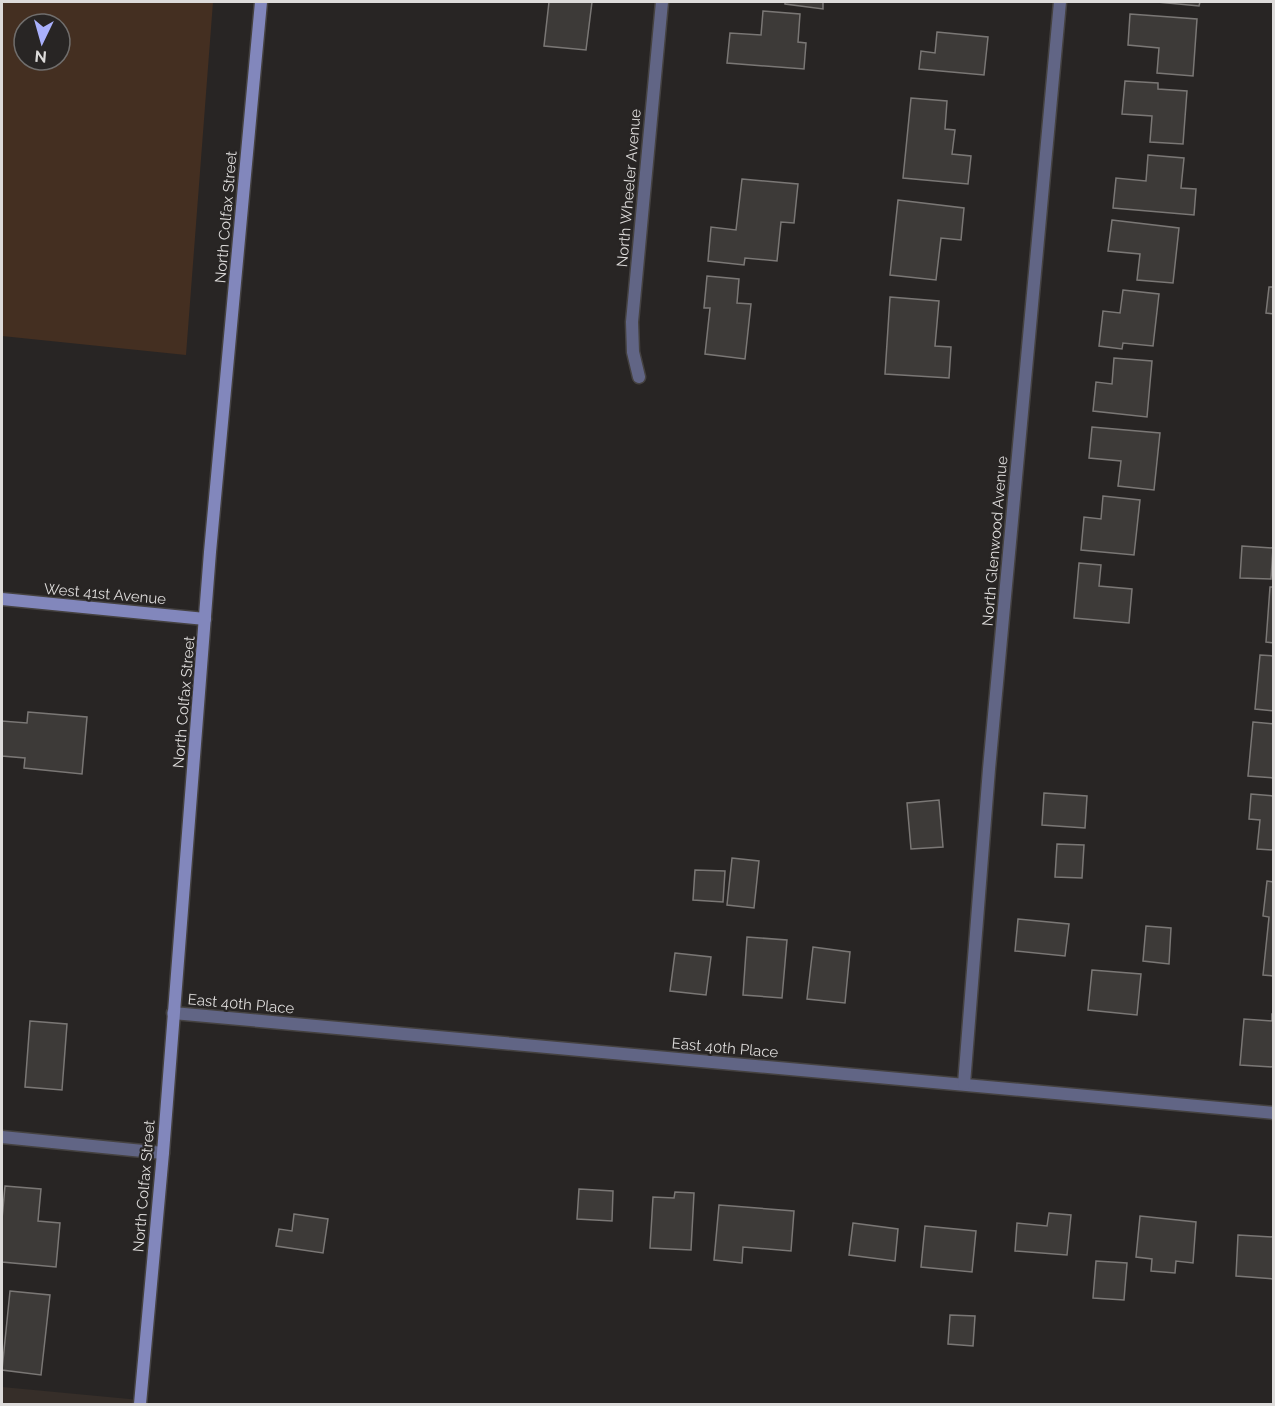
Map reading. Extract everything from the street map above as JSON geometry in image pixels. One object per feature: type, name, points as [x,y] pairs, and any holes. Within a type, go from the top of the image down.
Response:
[{"type":"street","name":"North Colfax Street","points":[[140,1404],[163,1153],[205,619],[261,2]]},
{"type":"street","name":"North Wheeler Avenue","points":[[639,376],[632,344],[632,322],[662,2]]},
{"type":"street","name":"North Glenwood Avenue","points":[[964,1084],[989,769],[1060,2]]},
{"type":"street","name":"West 41st Avenue","points":[[2,599],[205,619]]},
{"type":"street","name":"East 40th Place","points":[[173,1013],[1274,1113]]},
{"type":"street","points":[[2,1137],[163,1153]]},
{"type":"shaded area","points":[[2,2],[213,2],[186,355],[2,336]]},
{"type":"shaded area","points":[[2,1387],[140,1400],[140,1404],[2,1404]]},
{"type":"building","points":[[549,2],[592,2],[586,50],[544,46]]},
{"type":"building","points":[[785,2],[823,2],[823,9],[785,4]]},
{"type":"building","points":[[1157,2],[1200,2],[1199,6]]},
{"type":"building","points":[[763,11],[800,14],[798,42],[806,43],[804,69],[727,63],[730,33],[761,35]]},
{"type":"building","points":[[1130,14],[1197,19],[1193,76],[1157,73],[1159,48],[1128,45]]},
{"type":"building","points":[[937,32],[988,37],[984,75],[919,69],[921,51],[935,53]]},
{"type":"building","points":[[1125,81],[1158,83],[1158,89],[1187,91],[1183,144],[1150,142],[1152,116],[1122,114]]},
{"type":"building","points":[[911,98],[947,101],[945,129],[955,130],[952,154],[971,156],[968,184],[903,178]]},
{"type":"building","points":[[1148,155],[1184,158],[1181,188],[1196,189],[1194,215],[1113,208],[1116,178],[1146,181]]},
{"type":"building","points":[[742,179],[798,184],[794,223],[781,222],[777,261],[745,258],[744,265],[708,261],[711,227],[736,230]]},
{"type":"building","points":[[898,200],[964,208],[961,240],[941,238],[936,280],[890,275]]},
{"type":"building","points":[[1112,220],[1179,228],[1173,283],[1137,280],[1140,254],[1108,251]]},
{"type":"building","points":[[707,276],[739,279],[737,303],[751,304],[745,359],[705,354],[710,308],[704,308]]},
{"type":"building","points":[[1269,287],[1274,287],[1274,314],[1266,313]]},
{"type":"building","points":[[1123,290],[1159,294],[1153,346],[1123,343],[1122,349],[1099,346],[1103,311],[1120,313]]},
{"type":"building","points":[[890,297],[939,301],[935,346],[951,347],[949,378],[885,374]]},
{"type":"building","points":[[1114,358],[1152,361],[1147,417],[1093,411],[1096,382],[1112,384]]},
{"type":"building","points":[[1092,427],[1160,433],[1154,490],[1118,486],[1121,461],[1089,458]]},
{"type":"building","points":[[1103,496],[1140,500],[1134,555],[1081,550],[1084,517],[1101,519]]},
{"type":"building","points":[[1242,546],[1273,548],[1271,579],[1240,578]]},
{"type":"building","points":[[1079,563],[1101,565],[1099,586],[1132,589],[1129,623],[1074,618]]},
{"type":"building","points":[[1270,587],[1274,587],[1274,643],[1266,642]]},
{"type":"building","points":[[1260,655],[1274,656],[1274,711],[1255,709]]},
{"type":"building","points":[[28,712],[87,717],[82,774],[24,768],[25,758],[2,756],[2,721],[27,723]]},
{"type":"building","points":[[1253,722],[1274,724],[1274,778],[1248,776]]},
{"type":"building","points":[[1044,793],[1087,796],[1085,828],[1042,825]]},
{"type":"building","points":[[1251,794],[1274,796],[1274,850],[1257,849],[1260,820],[1249,819]]},
{"type":"building","points":[[939,800],[943,847],[911,849],[907,803]]},
{"type":"building","points":[[1057,844],[1084,845],[1082,878],[1055,877]]},
{"type":"building","points":[[732,858],[759,861],[754,908],[727,905]]},
{"type":"building","points":[[695,870],[725,871],[723,902],[693,900]]},
{"type":"building","points":[[1267,881],[1274,882],[1274,976],[1263,975],[1269,917],[1263,916]]},
{"type":"building","points":[[1018,919],[1069,924],[1065,956],[1015,951]]},
{"type":"building","points":[[1146,926],[1171,928],[1169,964],[1143,961]]},
{"type":"building","points":[[747,937],[787,940],[782,998],[743,995]]},
{"type":"building","points":[[813,947],[850,952],[845,1003],[807,999]]},
{"type":"building","points":[[675,953],[711,957],[706,995],[670,991]]},
{"type":"building","points":[[1092,970],[1141,974],[1137,1015],[1088,1010]]},
{"type":"building","points":[[1272,1014],[1274,1014],[1274,1067],[1240,1065],[1244,1019],[1272,1021]]},
{"type":"building","points":[[30,1021],[67,1024],[62,1090],[25,1087]]},
{"type":"building","points":[[5,1186],[41,1189],[38,1221],[60,1223],[56,1267],[2,1262]]},
{"type":"building","points":[[579,1189],[613,1191],[612,1221],[577,1219]]},
{"type":"building","points":[[675,1192],[694,1193],[691,1250],[650,1248],[653,1197],[674,1198]]},
{"type":"building","points":[[719,1205],[794,1211],[791,1251],[743,1247],[742,1263],[714,1260]]},
{"type":"building","points":[[1049,1213],[1071,1215],[1067,1255],[1015,1251],[1017,1223],[1047,1226]]},
{"type":"building","points":[[294,1214],[328,1219],[323,1253],[276,1246],[279,1229],[292,1231]]},
{"type":"building","points":[[1140,1216],[1196,1222],[1193,1263],[1176,1261],[1175,1273],[1151,1271],[1152,1259],[1136,1257]]},
{"type":"building","points":[[853,1223],[898,1229],[895,1261],[849,1255]]},
{"type":"building","points":[[925,1226],[976,1231],[972,1272],[921,1267]]},
{"type":"building","points":[[1238,1235],[1274,1237],[1274,1279],[1236,1276]]},
{"type":"building","points":[[1096,1261],[1127,1263],[1124,1300],[1093,1298]]},
{"type":"building","points":[[10,1291],[50,1295],[41,1375],[2,1370]]},
{"type":"building","points":[[950,1315],[975,1316],[973,1346],[948,1344]]}]
